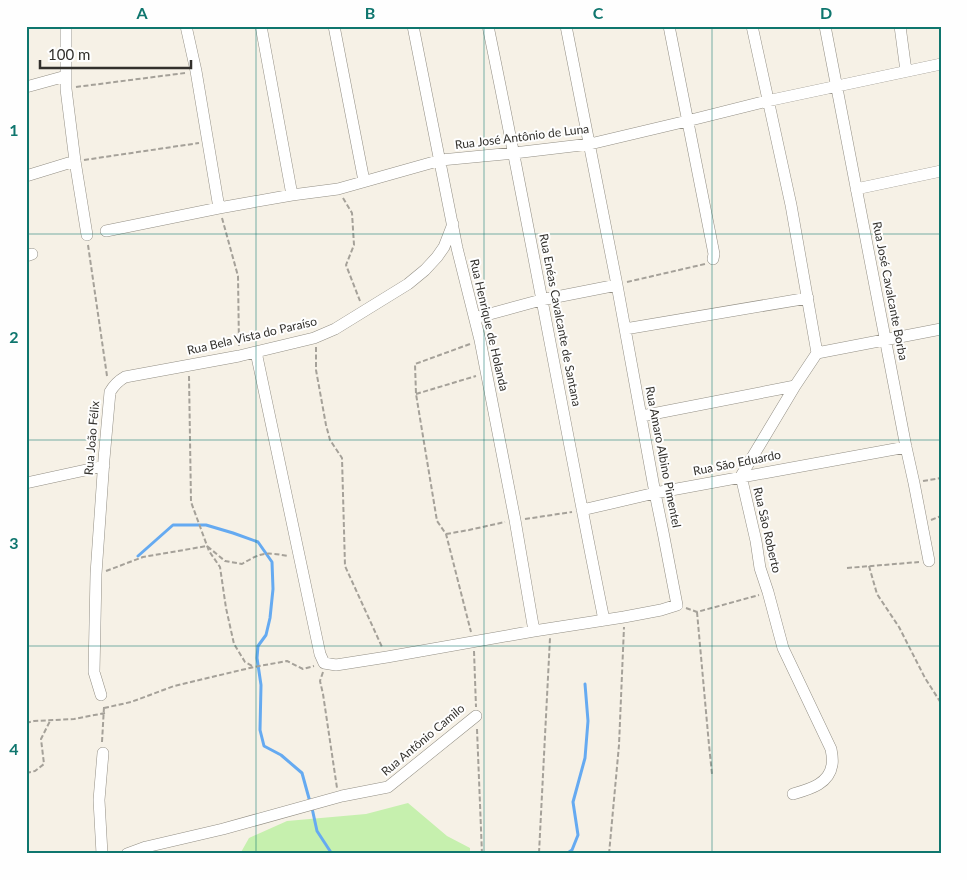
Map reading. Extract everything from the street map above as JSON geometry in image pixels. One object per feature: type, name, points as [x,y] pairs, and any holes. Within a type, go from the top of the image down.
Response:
[{"type":"street","points":[[66,26],[66,89],[87,235]]},
{"type":"street","points":[[186,26],[196,71],[220,208]]},
{"type":"street","points":[[261,26],[292,196]]},
{"type":"street","points":[[334,26],[364,182]]},
{"type":"street","name":"Rua Henrique de Holanda","points":[[413,26],[457,248],[480,340],[515,520],[534,631]]},
{"type":"street","name":"Rua Enéas Cavalcante de Santana","points":[[488,26],[604,620]]},
{"type":"street","name":"Rua Amaro Albino Pimentel","points":[[566,26],[642,416],[654,493],[677,605]]},
{"type":"street","points":[[669,26],[714,254],[713,260]]},
{"type":"street","points":[[752,26],[790,205],[817,353],[941,329]]},
{"type":"street","name":"Rua José Cavalcante Borba","points":[[825,26],[929,561]]},
{"type":"street","points":[[900,26],[906,71]]},
{"type":"street","name":"Rua José Antônio de Luna","points":[[106,231],[220,208],[338,189],[440,160],[590,144],[768,100],[941,64]]},
{"type":"street","points":[[26,87],[66,76]]},
{"type":"street","points":[[26,176],[75,161]]},
{"type":"street","points":[[856,189],[941,171]]},
{"type":"street","name":"Rua Bela Vista do Paraíso","points":[[110,392],[118,381],[125,377],[239,356],[314,338],[335,329],[408,284],[425,270],[437,258],[444,247],[453,224]]},
{"type":"street","points":[[475,318],[541,300],[617,285]]},
{"type":"street","points":[[625,329],[808,298]]},
{"type":"street","points":[[256,352],[299,558],[320,654],[324,663],[336,665],[387,658],[534,631],[624,617],[677,605]]},
{"type":"street","name":"Rua São Roberto","points":[[793,794],[813,788],[827,778],[832,765],[831,749],[783,648],[760,568],[756,541],[741,476],[817,353]]},
{"type":"street","points":[[642,416],[795,386]]},
{"type":"street","name":"Rua João Félix","points":[[101,695],[94,672],[96,574],[110,392]]},
{"type":"street","name":"Rua São Eduardo","points":[[582,510],[654,493],[741,476],[906,447]]},
{"type":"street","points":[[26,483],[104,466]]},
{"type":"street","name":"Rua Antônio Camilo","points":[[127,854],[146,846],[223,829],[338,797],[388,787],[476,716]]},
{"type":"street","points":[[102,854],[99,800],[103,753]]},
{"type":"path","points":[[66,89],[196,71]]},
{"type":"path","points":[[75,161],[208,142]]},
{"type":"path","points":[[338,189],[352,214],[354,245],[346,265],[364,311]]},
{"type":"path","points":[[220,208],[238,276],[239,356]]},
{"type":"path","name":"Rua João Félix","points":[[87,235],[110,392]]},
{"type":"path","points":[[617,285],[708,263],[713,260]]},
{"type":"path","points":[[314,338],[316,345],[316,370],[326,425],[330,440],[342,458],[345,566],[387,658]]},
{"type":"path","name":"Rua Antônio Camilo","points":[[476,716],[474,642],[446,534],[437,520],[416,394],[415,364],[480,340]]},
{"type":"path","points":[[189,366],[191,502],[208,551],[220,567],[234,644],[245,662],[255,667]]},
{"type":"path","points":[[416,394],[486,373]]},
{"type":"path","points":[[914,483],[941,478]]},
{"type":"path","points":[[446,534],[515,520],[582,510]]},
{"type":"path","points":[[96,574],[144,557],[207,546],[225,561],[242,564],[258,554],[299,558]]},
{"type":"path","points":[[847,568],[929,561]]},
{"type":"path","points":[[869,566],[877,594],[900,628],[925,678],[941,703]]},
{"type":"path","points":[[677,605],[697,612],[768,592]]},
{"type":"path","points":[[697,612],[712,774]]},
{"type":"path","points":[[609,854],[618,745],[624,617]]},
{"type":"path","points":[[534,854],[540,854],[551,629]]},
{"type":"path","points":[[104,708],[131,702],[174,686],[255,667],[287,661],[303,669],[324,663],[320,681],[338,797]]},
{"type":"path","points":[[101,695],[105,713],[102,736],[103,753]]},
{"type":"path","points":[[26,722],[74,719],[105,713]]},
{"type":"path","points":[[476,716],[482,854]]},
{"type":"path","points":[[26,773],[35,771],[44,764],[41,739],[50,720]]},
{"type":"green space","points":[[408,803],[447,836],[470,848],[470,854],[240,854],[249,838],[287,821],[366,814]]},
{"type":"waterway","points":[[138,556],[173,525],[206,525],[258,542],[272,562],[273,589],[270,618],[266,635],[258,646],[257,658],[261,685],[260,730],[264,746],[281,755],[302,773],[310,802]]},
{"type":"waterway","points":[[566,854],[572,850],[578,835],[573,802],[585,758],[588,721],[585,684]]},
{"type":"waterway","points":[[312,808],[317,831],[332,854]]}]
